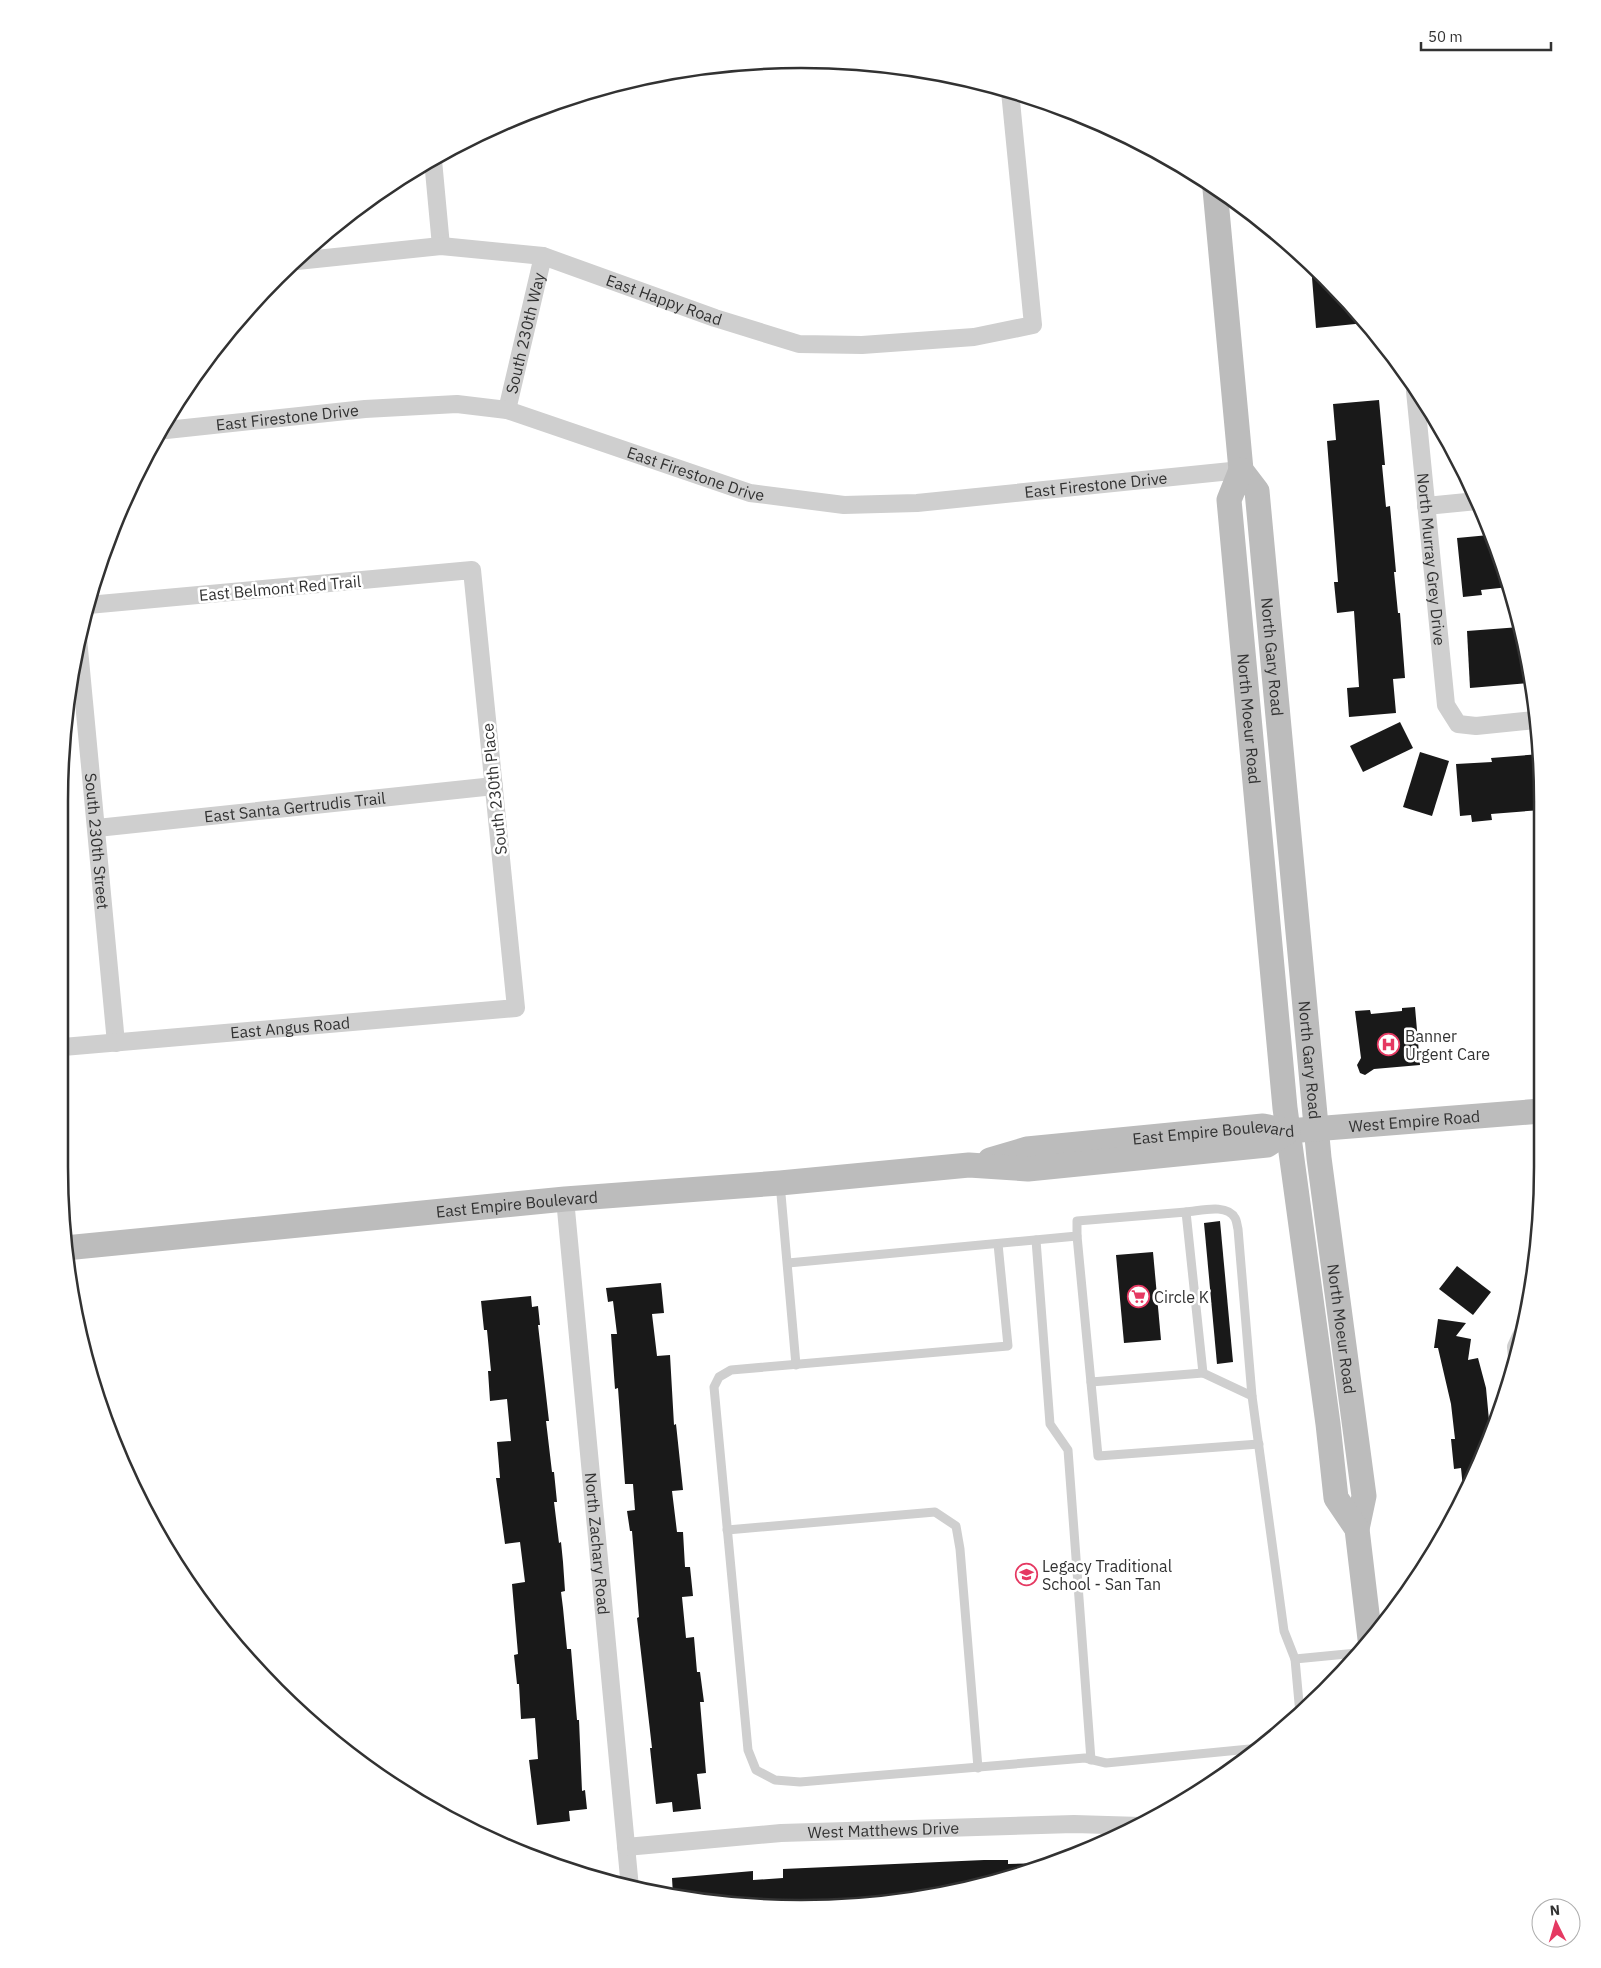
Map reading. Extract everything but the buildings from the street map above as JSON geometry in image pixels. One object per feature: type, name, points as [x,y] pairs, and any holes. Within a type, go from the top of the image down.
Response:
[{"type":"main road","points":[[1215,196],[1241,470]]},
{"type":"main road","name":"North Moeur Road","points":[[1241,470],[1229,500],[1271,972]]},
{"type":"main road","name":"North Gary Road","points":[[1241,470],[1257,491],[1316,1129]]},
{"type":"main road","name":"North Gary Road","points":[[1271,972],[1288,1132],[1328,1424],[1336,1498],[1357,1529],[1369,1630]]},
{"type":"main road","name":"West Empire Road","points":[[1288,1132],[1534,1112]]},
{"type":"main road","name":"East Empire Boulevard","points":[[72,1247],[565,1199],[969,1165],[1027,1149],[1263,1126],[1288,1132]]},
{"type":"main road","name":"North Moeur Road","points":[[1316,1129],[1364,1496],[1357,1529]]},
{"type":"street","name":"East Happy Road","points":[[305,260],[441,246],[543,256],[716,318],[799,344],[862,345],[965,338],[1033,325],[1011,98]]},
{"type":"street","points":[[434,166],[441,246]]},
{"type":"street","name":"South 230th Way","points":[[507,410],[543,256]]},
{"type":"street","name":"North Murray Grey Drive","points":[[1416,403],[1446,705],[1458,724],[1476,726],[1529,721]]},
{"type":"street","name":"East Firestone Drive","points":[[168,431],[365,409],[457,404],[507,410],[750,493],[844,505],[918,503],[1241,470]]},
{"type":"street","points":[[1426,506],[1470,502]]},
{"type":"street","name":"East Belmont Red Trail","points":[[94,604],[472,570]]},
{"type":"street","name":"South 230th Place","points":[[472,570],[516,1008]]},
{"type":"street","name":"South 230th Street","points":[[81,665],[116,1043]]},
{"type":"street","name":"East Santa Gertrudis Trail","points":[[97,828],[494,786]]},
{"type":"street","name":"East Angus Road","points":[[68,1047],[516,1008]]},
{"type":"street","name":"North Zachary Road","points":[[565,1199],[629,1880]]},
{"type":"street","name":"West Matthews Drive","points":[[626,1847],[781,1834],[1074,1824],[1124,1825]]},
{"type":"lane","points":[[780,1182],[796,1365]]},
{"type":"lane","points":[[1258,1444],[1098,1456],[1077,1221],[1219,1209],[1230,1212],[1235,1218],[1238,1230],[1252,1396],[1258,1444],[1284,1631],[1295,1659],[1299,1705]]},
{"type":"lane","points":[[1186,1212],[1203,1373]]},
{"type":"lane","points":[[788,1263],[1077,1236]]},
{"type":"lane","points":[[1036,1240],[1050,1424],[1068,1450],[1091,1760]]},
{"type":"lane","points":[[998,1244],[1008,1346],[731,1370],[719,1377],[714,1387],[748,1750],[756,1770],[775,1780],[800,1782],[1085,1758],[1106,1763],[1247,1749]]},
{"type":"lane","points":[[1091,1382],[1203,1373],[1252,1396]]},
{"type":"lane","points":[[727,1530],[935,1512],[956,1526],[960,1549],[978,1768]]},
{"type":"lane","points":[[1295,1659],[1349,1654]]},
{"type":"place","name":"Banner Urgent Care","points":[[1389,1045]]},
{"type":"place","name":"Circle K","points":[[1138,1297]]},
{"type":"place","name":"Legacy Traditional School - San Tan","points":[[1026,1575]]}]
